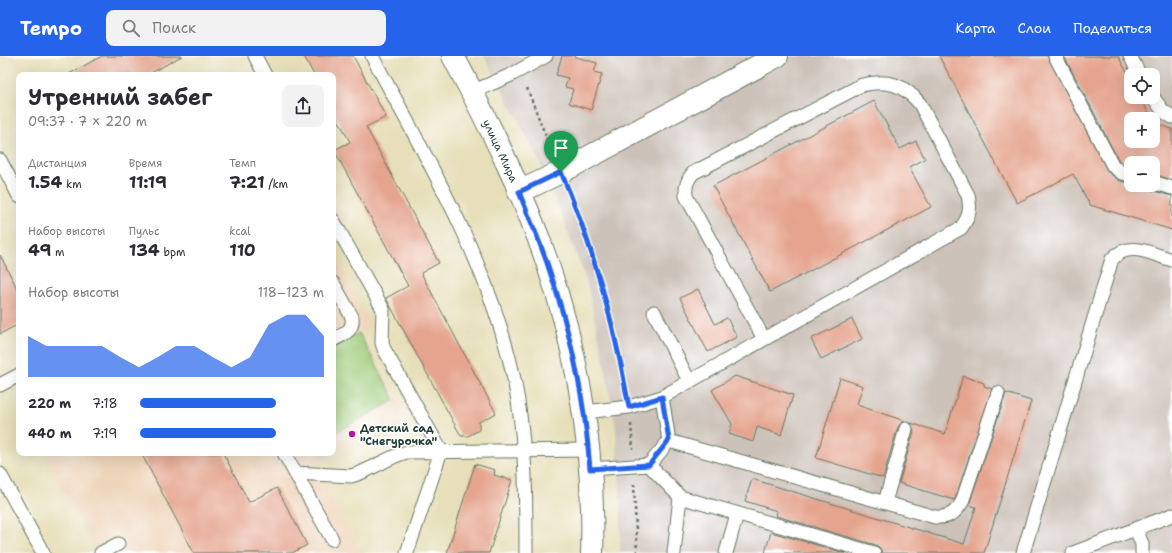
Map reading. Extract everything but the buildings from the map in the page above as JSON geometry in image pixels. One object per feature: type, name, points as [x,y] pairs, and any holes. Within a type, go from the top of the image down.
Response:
[{"type":"street","name":"улица Мира","points":[[454,56],[519,192],[547,261],[563,314],[584,412],[589,459],[592,553]]},
{"type":"street","points":[[519,192],[561,172],[777,56]]},
{"type":"lane","points":[[255,56],[259,72]]},
{"type":"lane","points":[[372,56],[447,196],[470,244],[495,314],[514,378],[524,450],[526,553]]},
{"type":"lane","points":[[472,92],[520,70],[546,56]]},
{"type":"lane","points":[[1055,56],[1113,166],[1124,174]]},
{"type":"lane","points":[[1130,56],[1136,68]]},
{"type":"lane","points":[[584,412],[629,407],[662,397],[961,228],[969,218],[971,207],[968,195],[920,104],[911,93],[902,87],[874,82],[862,85],[693,173],[687,180],[685,188],[686,196],[764,339]]},
{"type":"lane","points":[[1158,104],[1163,111],[1172,117]]},
{"type":"lane","points":[[0,160],[16,190]]},
{"type":"lane","points":[[1160,184],[1172,188]]},
{"type":"lane","points":[[336,225],[383,309],[382,344],[384,349],[441,451],[407,553]]},
{"type":"lane","points":[[1023,553],[1112,259],[1118,253],[1135,248],[1172,260]]},
{"type":"lane","points":[[336,288],[352,317],[353,323],[352,328],[348,332],[336,338]]},
{"type":"lane","points":[[654,312],[689,382]]},
{"type":"lane","points":[[0,385],[16,377]]},
{"type":"lane","points":[[669,440],[935,517],[945,518],[956,512],[962,502],[998,393]]},
{"type":"lane","points":[[295,473],[351,476],[359,474],[398,454],[441,451],[524,450],[634,466],[649,465],[669,440],[662,397]]},
{"type":"lane","points":[[885,502],[906,429]]},
{"type":"lane","points":[[286,456],[332,539]]},
{"type":"lane","points":[[649,465],[680,497],[874,553]]},
{"type":"lane","points":[[0,474],[43,553]]},
{"type":"lane","points":[[674,553],[680,497]]},
{"type":"lane","points":[[726,553],[737,514]]},
{"type":"lane","points":[[1073,553],[1172,515]]},
{"type":"lane","points":[[1136,529],[1142,544],[1142,553]]},
{"type":"lane","points":[[101,553],[118,544]]},
{"type":"path","points":[[520,70],[579,213],[613,325],[629,407],[634,466],[637,553]]},
{"type":"shaded area","points":[[484,56],[1172,56],[1172,553],[620,553],[621,505],[616,430],[603,356],[586,280],[560,211],[535,152]]},
{"type":"shaded area","name":"Детский сад \"Снегурочка\"","points":[[336,260],[372,326],[360,332],[407,415],[336,452]]},
{"type":"shaded area","name":"Детский сад \"Снегурочка\"","points":[[45,456],[328,456],[314,463],[361,553],[97,553]]},
{"type":"green space","points":[[359,333],[395,400],[336,432],[336,345]]},
{"type":"place","name":"Детский сад \"Снегурочка\"","points":[[352,434]]},
{"type":"route","points":[[561,172],[579,213],[613,325],[629,407],[662,397],[669,440],[649,465],[590,469],[584,412],[563,314],[547,261],[519,192],[561,172]]}]
